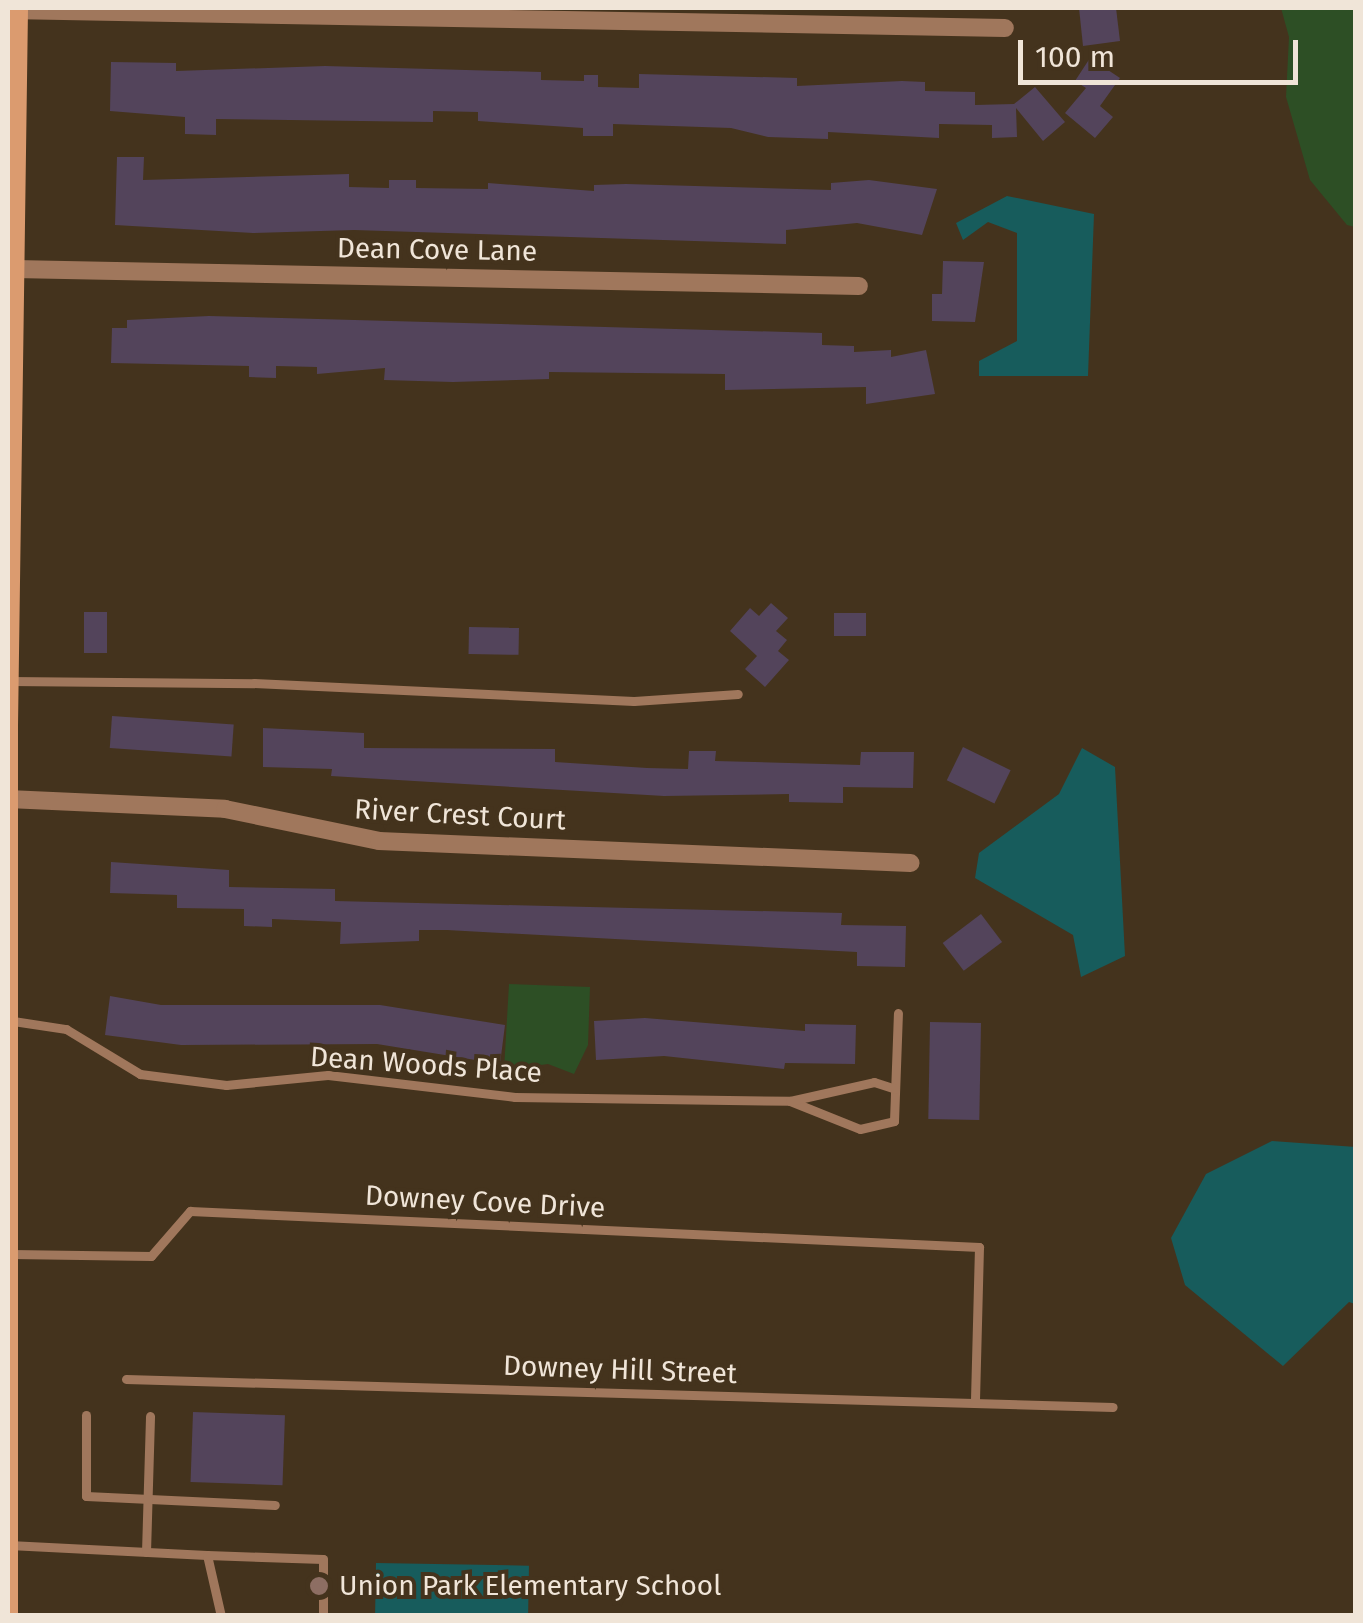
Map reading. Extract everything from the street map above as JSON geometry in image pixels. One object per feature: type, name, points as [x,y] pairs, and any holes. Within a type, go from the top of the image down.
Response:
[{"type":"main road","points":[[8,1616],[13,1021],[8,800],[14,10]]},
{"type":"street","points":[[14,10],[896,15],[1005,28]]},
{"type":"street","name":"Dean Cove Lane","points":[[14,269],[860,286]]},
{"type":"street","name":"River Crest Court","points":[[8,800],[225,809],[380,841],[910,863]]},
{"type":"lane","points":[[9,681],[166,680],[634,700],[738,694]]},
{"type":"lane","points":[[790,1101],[860,1129],[882,1128],[894,1121],[898,1013]]},
{"type":"lane","name":"Dean Woods Place","points":[[13,1021],[55,1025],[140,1074],[226,1085],[328,1075],[515,1097],[790,1101]]},
{"type":"lane","points":[[790,1101],[874,1082],[895,1089]]},
{"type":"lane","name":"Downey Cove Drive","points":[[11,1254],[152,1256],[190,1211],[979,1247],[976,1402]]},
{"type":"lane","name":"Downey Hill Street","points":[[126,1380],[1113,1407]]},
{"type":"lane","points":[[86,1415],[86,1496],[276,1506]]},
{"type":"lane","points":[[146,1552],[150,1416]]},
{"type":"lane","points":[[9,1545],[323,1558],[324,1616]]},
{"type":"lane","points":[[207,1555],[222,1616]]},
{"type":"green space","points":[[1281,8],[1355,8],[1355,227],[1347,225],[1310,180],[1286,97],[1289,37]]},
{"type":"green space","points":[[509,984],[590,987],[588,1045],[574,1074],[548,1064],[504,1070]]},
{"type":"water","points":[[1007,196],[1094,214],[1088,376],[979,376],[979,361],[1017,341],[1017,233],[988,222],[963,240],[956,223]]},
{"type":"water","points":[[1082,748],[1115,767],[1125,956],[1081,977],[1073,935],[975,878],[979,853],[1059,794]]},
{"type":"water","points":[[1272,1141],[1356,1147],[1355,1304],[1349,1302],[1283,1366],[1185,1285],[1171,1238],[1206,1174]]},
{"type":"water","points":[[376,1563],[529,1566],[528,1616],[375,1615]]},
{"type":"building","points":[[1079,8],[1116,8],[1120,41],[1083,46]]},
{"type":"building","points":[[1090,58],[1120,78],[1100,106],[1113,117],[1095,138],[1065,113],[1086,88],[1075,81]]},
{"type":"building","points":[[111,62],[176,63],[176,71],[325,66],[541,72],[541,80],[584,81],[584,75],[598,75],[598,87],[639,88],[639,74],[797,78],[797,86],[925,82],[925,91],[975,92],[975,105],[1014,104],[1035,87],[1065,122],[1043,141],[1016,108],[1017,137],[992,138],[992,125],[939,124],[939,138],[828,132],[828,139],[768,137],[731,128],[613,124],[613,136],[583,136],[583,128],[478,121],[478,112],[433,111],[433,122],[216,119],[216,135],[185,134],[185,117],[110,111]]},
{"type":"building","points":[[117,157],[144,157],[143,180],[349,174],[349,187],[389,188],[389,180],[416,180],[416,188],[488,189],[488,183],[594,191],[594,185],[626,184],[831,190],[831,183],[869,180],[937,189],[922,235],[857,223],[786,230],[786,244],[354,230],[253,233],[115,225]]},
{"type":"building","points":[[943,261],[984,262],[975,322],[932,321],[932,294],[942,294]]},
{"type":"building","points":[[209,316],[822,333],[822,345],[854,346],[854,352],[891,350],[891,357],[926,350],[935,394],[866,404],[866,387],[725,390],[725,374],[549,372],[549,379],[453,382],[384,380],[385,368],[317,374],[317,367],[276,366],[276,378],[249,377],[249,366],[111,363],[112,328],[127,328],[127,320]]},
{"type":"building","points":[[771,603],[788,618],[776,631],[787,640],[778,651],[789,660],[765,687],[745,669],[757,656],[730,631],[750,608],[759,616]]},
{"type":"building","points":[[84,612],[107,612],[107,653],[84,653]]},
{"type":"building","points":[[834,613],[866,613],[866,636],[834,636]]},
{"type":"building","points":[[469,627],[519,628],[519,655],[469,654]]},
{"type":"building","points":[[112,716],[234,725],[231,756],[110,748]]},
{"type":"building","points":[[263,728],[364,733],[364,748],[555,749],[555,762],[647,768],[688,769],[689,751],[716,751],[715,761],[860,765],[861,752],[914,752],[913,788],[843,787],[843,803],[789,802],[789,794],[664,796],[331,776],[332,769],[263,767]]},
{"type":"building","points":[[963,747],[1011,770],[994,803],[947,780]]},
{"type":"building","points":[[111,862],[229,870],[229,887],[335,889],[335,901],[842,913],[841,925],[906,926],[905,967],[857,966],[857,952],[447,930],[419,930],[419,941],[340,944],[341,922],[272,919],[272,927],[244,926],[244,909],[177,908],[177,895],[110,893]]},
{"type":"building","points":[[981,914],[1002,942],[964,971],[943,943]]},
{"type":"building","points":[[110,996],[161,1005],[380,1005],[505,1025],[500,1064],[377,1044],[181,1045],[105,1035]]},
{"type":"building","points":[[645,1018],[805,1031],[805,1024],[856,1025],[855,1064],[785,1063],[784,1069],[664,1056],[596,1060],[594,1021]]},
{"type":"building","points":[[930,1022],[981,1023],[979,1120],[928,1119]]},
{"type":"building","points":[[193,1412],[285,1415],[283,1485],[191,1482]]},
{"type":"place","name":"Union Park Elementary School","points":[[319,1586]]}]
